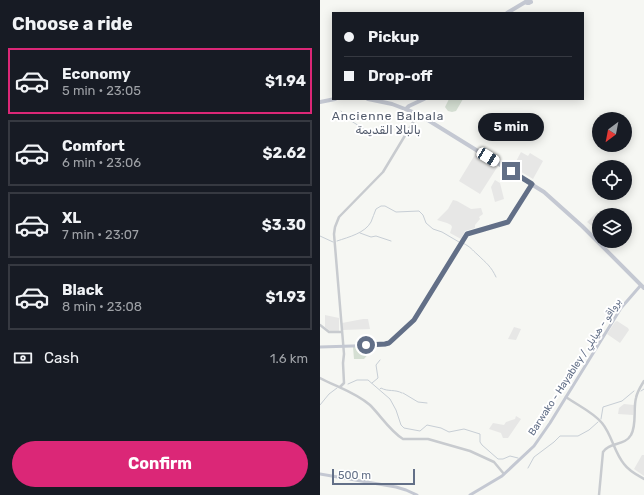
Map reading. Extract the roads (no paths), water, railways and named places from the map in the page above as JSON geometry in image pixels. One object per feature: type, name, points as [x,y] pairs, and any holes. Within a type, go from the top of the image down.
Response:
[{"type":"main road","points":[[509,12],[528,1]]},
{"type":"main road","points":[[320,102],[332,100]]},
{"type":"main road","points":[[373,100],[392,104],[418,114],[544,192],[559,204],[643,286]]},
{"type":"main road","points":[[406,109],[410,105],[422,100]]},
{"type":"main road","points":[[320,347],[385,344],[391,342],[414,320],[467,234],[508,222],[532,184]]},
{"type":"main road","name":"Barwako - Hayabley / برواقو - هيابلي","points":[[470,495],[504,474],[534,446],[566,398],[621,308],[643,286]]},
{"type":"main road","points":[[320,474],[396,487],[417,495]]},
{"type":"street","points":[[340,386],[343,384],[344,380],[343,346],[334,234],[337,220],[383,172],[418,114]]},
{"type":"street","points":[[320,325],[329,332],[342,332]]},
{"type":"street","points":[[320,378],[340,386],[369,405],[403,439],[428,439],[470,451],[494,462],[504,474]]},
{"type":"street","points":[[599,495],[603,452],[608,447],[624,441],[631,435],[634,427],[636,399],[644,381]]},
{"type":"street","points":[[566,398],[600,421],[607,430],[623,463],[630,470],[644,479]]},
{"type":"waterway","points":[[341,111],[348,119],[364,129],[370,135]]},
{"type":"waterway","points":[[337,241],[365,229],[371,222],[376,209],[381,206],[385,206],[396,212],[419,211],[423,215],[426,223],[433,229],[442,232],[459,242]]},
{"type":"waterway","points":[[360,233],[391,241]]},
{"type":"waterway","points":[[320,236],[333,242]]},
{"type":"waterway","points":[[463,243],[488,265],[496,277]]},
{"type":"waterway","points":[[372,383],[378,378],[376,365],[380,360]]},
{"type":"waterway","points":[[348,384],[357,380],[368,380],[390,399],[396,410],[401,425],[404,428],[420,431],[427,425],[441,428],[449,432],[464,429],[480,434],[480,442],[482,445],[498,459],[503,459],[510,456],[518,458]]},
{"type":"waterway","points":[[320,405],[329,394],[337,388]]},
{"type":"waterway","points":[[380,389],[402,393]]},
{"type":"waterway","points":[[601,419],[603,407],[622,401],[634,391]]},
{"type":"waterway","points":[[403,393],[418,402],[427,403]]},
{"type":"waterway","points":[[528,468],[534,457],[560,436],[578,436],[589,430],[598,422]]},
{"type":"district","name":"Ancienne Balbala بالبالا القديمة","points":[[388,123]]}]
